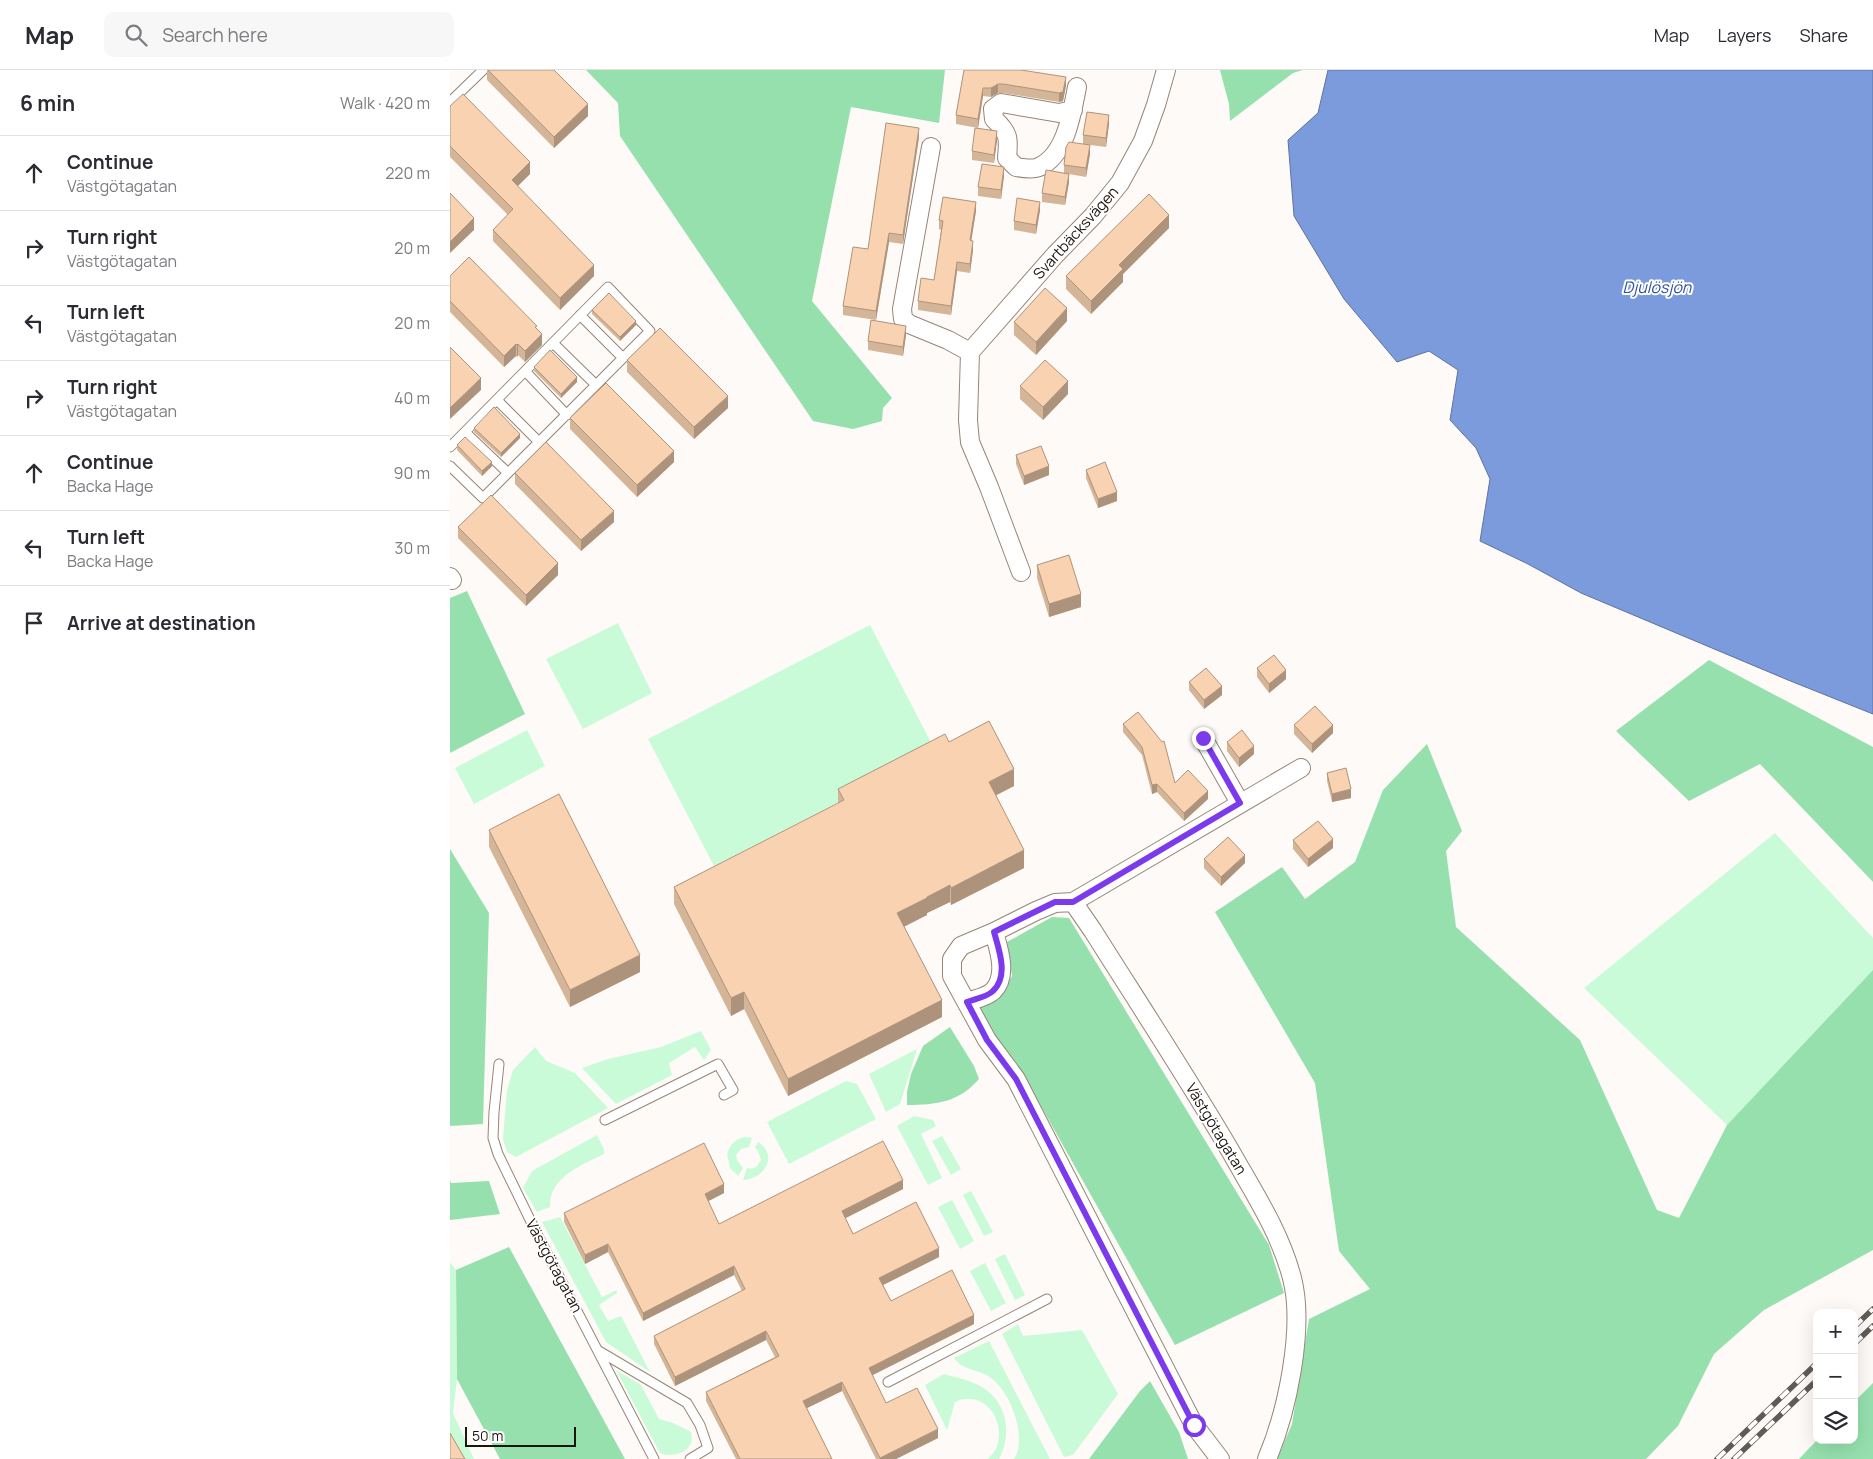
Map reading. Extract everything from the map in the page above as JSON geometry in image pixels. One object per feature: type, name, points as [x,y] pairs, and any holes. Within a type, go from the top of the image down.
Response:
[{"type":"street","name":"Svartbäcksvägen","points":[[970,352],[1093,216],[1120,183],[1143,141],[1166,70]]},
{"type":"street","points":[[1073,110],[1059,113],[1001,103],[993,109],[994,119],[1005,130],[1008,140],[1006,158],[1016,167],[1038,168],[1052,158],[1066,134],[1073,110],[1077,87]]},
{"type":"street","points":[[931,148],[902,309],[903,319],[909,324],[948,340],[970,352],[968,420],[970,442],[1021,572]]},
{"type":"street","points":[[1203,738],[1240,803]]},
{"type":"street","points":[[1220,1459],[1194,1425],[1016,1079],[987,1040],[952,976],[952,959],[961,946],[1055,902],[1073,902],[1301,768]]},
{"type":"street","name":"Västgötagatan","points":[[1073,902],[1210,1118],[1265,1212],[1281,1244],[1293,1279],[1296,1326],[1292,1370],[1283,1410],[1267,1459]]},
{"type":"street","points":[[967,1002],[985,996],[994,990],[1000,981],[1002,967],[994,932]]},
{"type":"lane","points":[[450,102],[478,72]]},
{"type":"lane","points":[[450,447],[608,287],[650,331],[483,498],[450,466]]},
{"type":"lane","points":[[580,316],[623,358]]},
{"type":"lane","points":[[553,343],[596,385]]},
{"type":"lane","points":[[525,371],[567,414]]},
{"type":"lane","points":[[497,400],[539,442]]},
{"type":"lane","points":[[465,432],[508,473]]},
{"type":"lane","name":"Västgötagatan","points":[[499,1064],[493,1138],[498,1154],[536,1234],[654,1459]]},
{"type":"lane","points":[[605,1120],[718,1064],[733,1090],[724,1096]]},
{"type":"lane","points":[[888,1382],[1047,1300]]},
{"type":"lane","points":[[599,1351],[687,1403],[700,1425],[708,1448],[690,1459]]},
{"type":"green space","points":[[586,70],[945,70],[939,123],[851,107],[812,301],[892,398],[883,408],[882,421],[853,429],[813,421],[620,136],[618,103]]},
{"type":"green space","points":[[1220,70],[1303,70],[1293,73],[1230,121],[1229,104]]},
{"type":"green space","points":[[467,591],[525,714],[450,753],[450,598]]},
{"type":"green space","points":[[618,623],[652,693],[583,729],[546,659]]},
{"type":"green space","points":[[870,625],[936,752],[714,866],[648,739]]},
{"type":"green space","points":[[1709,660],[1873,747],[1873,882],[1760,764],[1689,801],[1616,731]]},
{"type":"green space","points":[[527,730],[545,766],[474,804],[455,768]]},
{"type":"green space","points":[[1427,744],[1462,831],[1446,851],[1456,927],[1580,1040],[1657,1210],[1679,1218],[1727,1125],[1873,970],[1873,1250],[1764,1310],[1714,1354],[1678,1426],[1646,1459],[1277,1459],[1292,1424],[1309,1319],[1370,1289],[1339,1251],[1315,1083],[1215,912],[1282,867],[1305,899],[1355,862],[1383,790]]},
{"type":"green space","points":[[1775,833],[1873,938],[1873,970],[1727,1125],[1584,988]]},
{"type":"green space","points":[[450,849],[489,913],[483,1124],[450,1126]]},
{"type":"green space","points":[[1052,917],[1069,918],[1269,1245],[1284,1293],[1175,1345],[1023,1074],[977,1008],[998,1000],[1012,976],[1007,942]]},
{"type":"green space","points":[[950,1027],[974,1066],[979,1079],[964,1093],[947,1101],[907,1105],[907,1092],[911,1074],[923,1046]]},
{"type":"green space","points":[[701,1031],[711,1050],[704,1060],[695,1047],[669,1063],[672,1075],[616,1104],[582,1068],[608,1059],[661,1047]]},
{"type":"green space","points":[[535,1047],[546,1061],[575,1073],[608,1108],[516,1157],[507,1152],[503,1139],[507,1090],[513,1070]]},
{"type":"green space","points":[[917,1049],[900,1104],[886,1112],[869,1074]]},
{"type":"green space","points":[[846,1081],[857,1084],[876,1119],[789,1164],[767,1122]]},
{"type":"green space","points":[[914,1116],[933,1120],[936,1126],[921,1134],[942,1178],[928,1185],[897,1126]]},
{"type":"green space","points":[[597,1135],[604,1149],[604,1154],[568,1173],[555,1188],[551,1197],[550,1207],[537,1212],[523,1188],[532,1171]]},
{"type":"green space","points":[[942,1136],[961,1169],[951,1175],[932,1141]]},
{"type":"green space","points":[[746,1137],[752,1138],[749,1147],[741,1149],[736,1155],[743,1168],[738,1176],[730,1168],[727,1154],[734,1142]]},
{"type":"green space","points":[[758,1142],[768,1153],[767,1166],[758,1175],[751,1179],[743,1180],[747,1168],[752,1169],[761,1160],[755,1147]]},
{"type":"green space","points":[[450,1180],[451,1183],[489,1181],[500,1214],[450,1220]]},
{"type":"green space","points":[[971,1191],[993,1232],[984,1236],[963,1195]]},
{"type":"green space","points":[[952,1200],[974,1241],[960,1249],[938,1207]]},
{"type":"green space","points":[[560,1217],[602,1297],[617,1290],[617,1293],[599,1305],[608,1321],[621,1316],[650,1372],[606,1342],[542,1222]]},
{"type":"green space","points":[[509,1247],[625,1459],[500,1459],[457,1379],[456,1270]]},
{"type":"green space","points":[[1005,1254],[1025,1295],[1015,1300],[995,1259]]},
{"type":"green space","points":[[450,1262],[456,1270],[457,1379],[453,1413],[474,1459],[450,1459]]},
{"type":"green space","points":[[985,1263],[1006,1303],[991,1311],[970,1271]]},
{"type":"green space","points":[[1018,1324],[1023,1336],[1082,1330],[1118,1394],[1073,1455],[1064,1457],[1002,1334]]},
{"type":"green space","points":[[989,1341],[1050,1459],[1014,1459],[1018,1450],[1018,1428],[1005,1393],[991,1378],[962,1366],[954,1358]]},
{"type":"green space","points":[[616,1370],[641,1385],[659,1419],[673,1423],[691,1432],[691,1444],[688,1448],[678,1454],[666,1455],[660,1453]]},
{"type":"green space","points":[[944,1374],[978,1385],[988,1391],[1001,1408],[1005,1418],[1006,1438],[999,1459],[988,1459],[995,1451],[999,1436],[995,1417],[983,1403],[965,1399],[955,1402],[947,1430],[925,1385]]},
{"type":"green space","points":[[1150,1381],[1179,1432],[1188,1459],[1089,1459],[1140,1391]]},
{"type":"green space","points":[[1873,1383],[1873,1459],[1799,1459],[1813,1444],[1858,1444],[1858,1398]]},
{"type":"water","name":"Djulösjön","points":[[1328,70],[1873,70],[1873,714],[1581,593],[1528,564],[1480,541],[1490,479],[1476,448],[1450,420],[1458,370],[1429,351],[1397,362],[1344,299],[1294,216],[1288,140],[1318,113]]},
{"type":"building","points":[[488,70],[554,70],[588,104],[554,137]]},
{"type":"building","points":[[964,70],[1021,70],[1066,77],[1063,92],[1059,93],[1003,84],[998,84],[991,88],[983,88],[978,119],[956,115]]},
{"type":"building","points":[[463,94],[530,162],[512,180],[594,265],[560,298],[493,230],[513,209],[450,146],[450,106]]},
{"type":"building","points":[[1087,112],[1109,115],[1106,138],[1083,135]]},
{"type":"building","points":[[886,123],[919,128],[903,235],[889,233],[876,311],[843,306],[853,247],[868,249]]},
{"type":"building","points":[[975,128],[997,131],[994,155],[972,151]]},
{"type":"building","points":[[1069,142],[1090,145],[1086,168],[1064,165],[1066,147]]},
{"type":"building","points":[[982,164],[1004,167],[1001,190],[978,187]]},
{"type":"building","points":[[1046,170],[1069,174],[1065,197],[1042,193]]},
{"type":"building","points":[[450,193],[474,218],[450,242]]},
{"type":"building","points":[[1149,194],[1169,215],[1119,265],[1123,269],[1091,301],[1066,276]]},
{"type":"building","points":[[943,197],[976,202],[970,240],[973,241],[970,264],[957,262],[951,306],[918,301],[921,278],[934,280],[943,221],[939,220]]},
{"type":"building","points":[[1017,198],[1040,202],[1036,225],[1014,221]]},
{"type":"building","points":[[469,257],[537,326],[535,327],[542,334],[525,351],[516,344],[504,356],[450,301],[450,276]]},
{"type":"building","points":[[1045,288],[1067,308],[1036,342],[1014,322]]},
{"type":"building","points":[[609,293],[636,321],[620,337],[592,310]]},
{"type":"building","points":[[871,320],[906,326],[903,347],[868,341]]},
{"type":"building","points":[[660,328],[728,396],[694,427],[627,360]]},
{"type":"building","points":[[450,347],[481,378],[450,408]]},
{"type":"building","points":[[550,350],[577,377],[561,394],[534,367]]},
{"type":"building","points":[[1045,360],[1068,381],[1043,407],[1020,386]]},
{"type":"building","points":[[606,383],[674,451],[637,485],[570,418]]},
{"type":"building","points":[[494,407],[520,434],[501,453],[474,428]]},
{"type":"building","points":[[465,437],[492,462],[482,471],[457,445]]},
{"type":"building","points":[[546,442],[614,511],[581,540],[515,473]]},
{"type":"building","points":[[1041,446],[1049,466],[1024,476],[1016,455]]},
{"type":"building","points":[[1105,462],[1117,492],[1098,499],[1086,470]]},
{"type":"building","points":[[491,495],[558,563],[526,595],[458,527]]},
{"type":"building","points":[[1069,555],[1081,594],[1049,604],[1037,565]]},
{"type":"building","points":[[1274,655],[1286,670],[1269,684],[1257,668]]},
{"type":"building","points":[[1206,668],[1222,686],[1204,700],[1189,682]]},
{"type":"building","points":[[1315,706],[1333,725],[1312,744],[1294,725]]},
{"type":"building","points":[[1138,712],[1162,742],[1164,741],[1175,783],[1188,770],[1208,791],[1184,813],[1157,784],[1152,785],[1142,747],[1123,724]]},
{"type":"building","points":[[989,721],[1014,769],[989,782],[1024,850],[951,888],[950,885],[897,913],[942,1000],[788,1079],[744,992],[731,998],[674,887],[844,800],[838,789],[945,734],[949,742]]},
{"type":"building","points":[[1242,730],[1254,746],[1239,758],[1227,742]]},
{"type":"building","points":[[1346,768],[1351,789],[1332,794],[1327,773]]},
{"type":"building","points":[[559,794],[640,955],[570,990],[489,830]]},
{"type":"building","points":[[1318,821],[1333,839],[1308,859],[1293,840]]},
{"type":"building","points":[[1228,837],[1245,855],[1221,877],[1204,859]]},
{"type":"building","points":[[883,1141],[903,1180],[842,1211],[853,1234],[916,1202],[939,1248],[879,1278],[891,1301],[952,1270],[974,1315],[869,1368],[886,1403],[917,1388],[938,1429],[880,1458],[842,1382],[803,1401],[832,1459],[740,1459],[706,1392],[779,1356],[766,1331],[675,1377],[654,1336],[745,1289],[734,1266],[643,1313],[608,1244],[585,1255],[564,1213],[704,1143],[724,1184],[705,1194],[719,1224]]},
{"type":"building","points":[[450,1433],[465,1459],[450,1459]]},
{"type":"railway","points":[[1858,1323],[1873,1309]]},
{"type":"railway","points":[[1858,1340],[1873,1326]]},
{"type":"railway","points":[[1717,1459],[1813,1367]]},
{"type":"railway","points":[[1734,1459],[1813,1384]]},
{"type":"route","points":[[1194,1425],[1016,1079],[987,1040],[967,1002],[985,996],[994,990],[1000,981],[1002,967],[994,932],[1055,902],[1073,902],[1240,803],[1203,738]]}]
